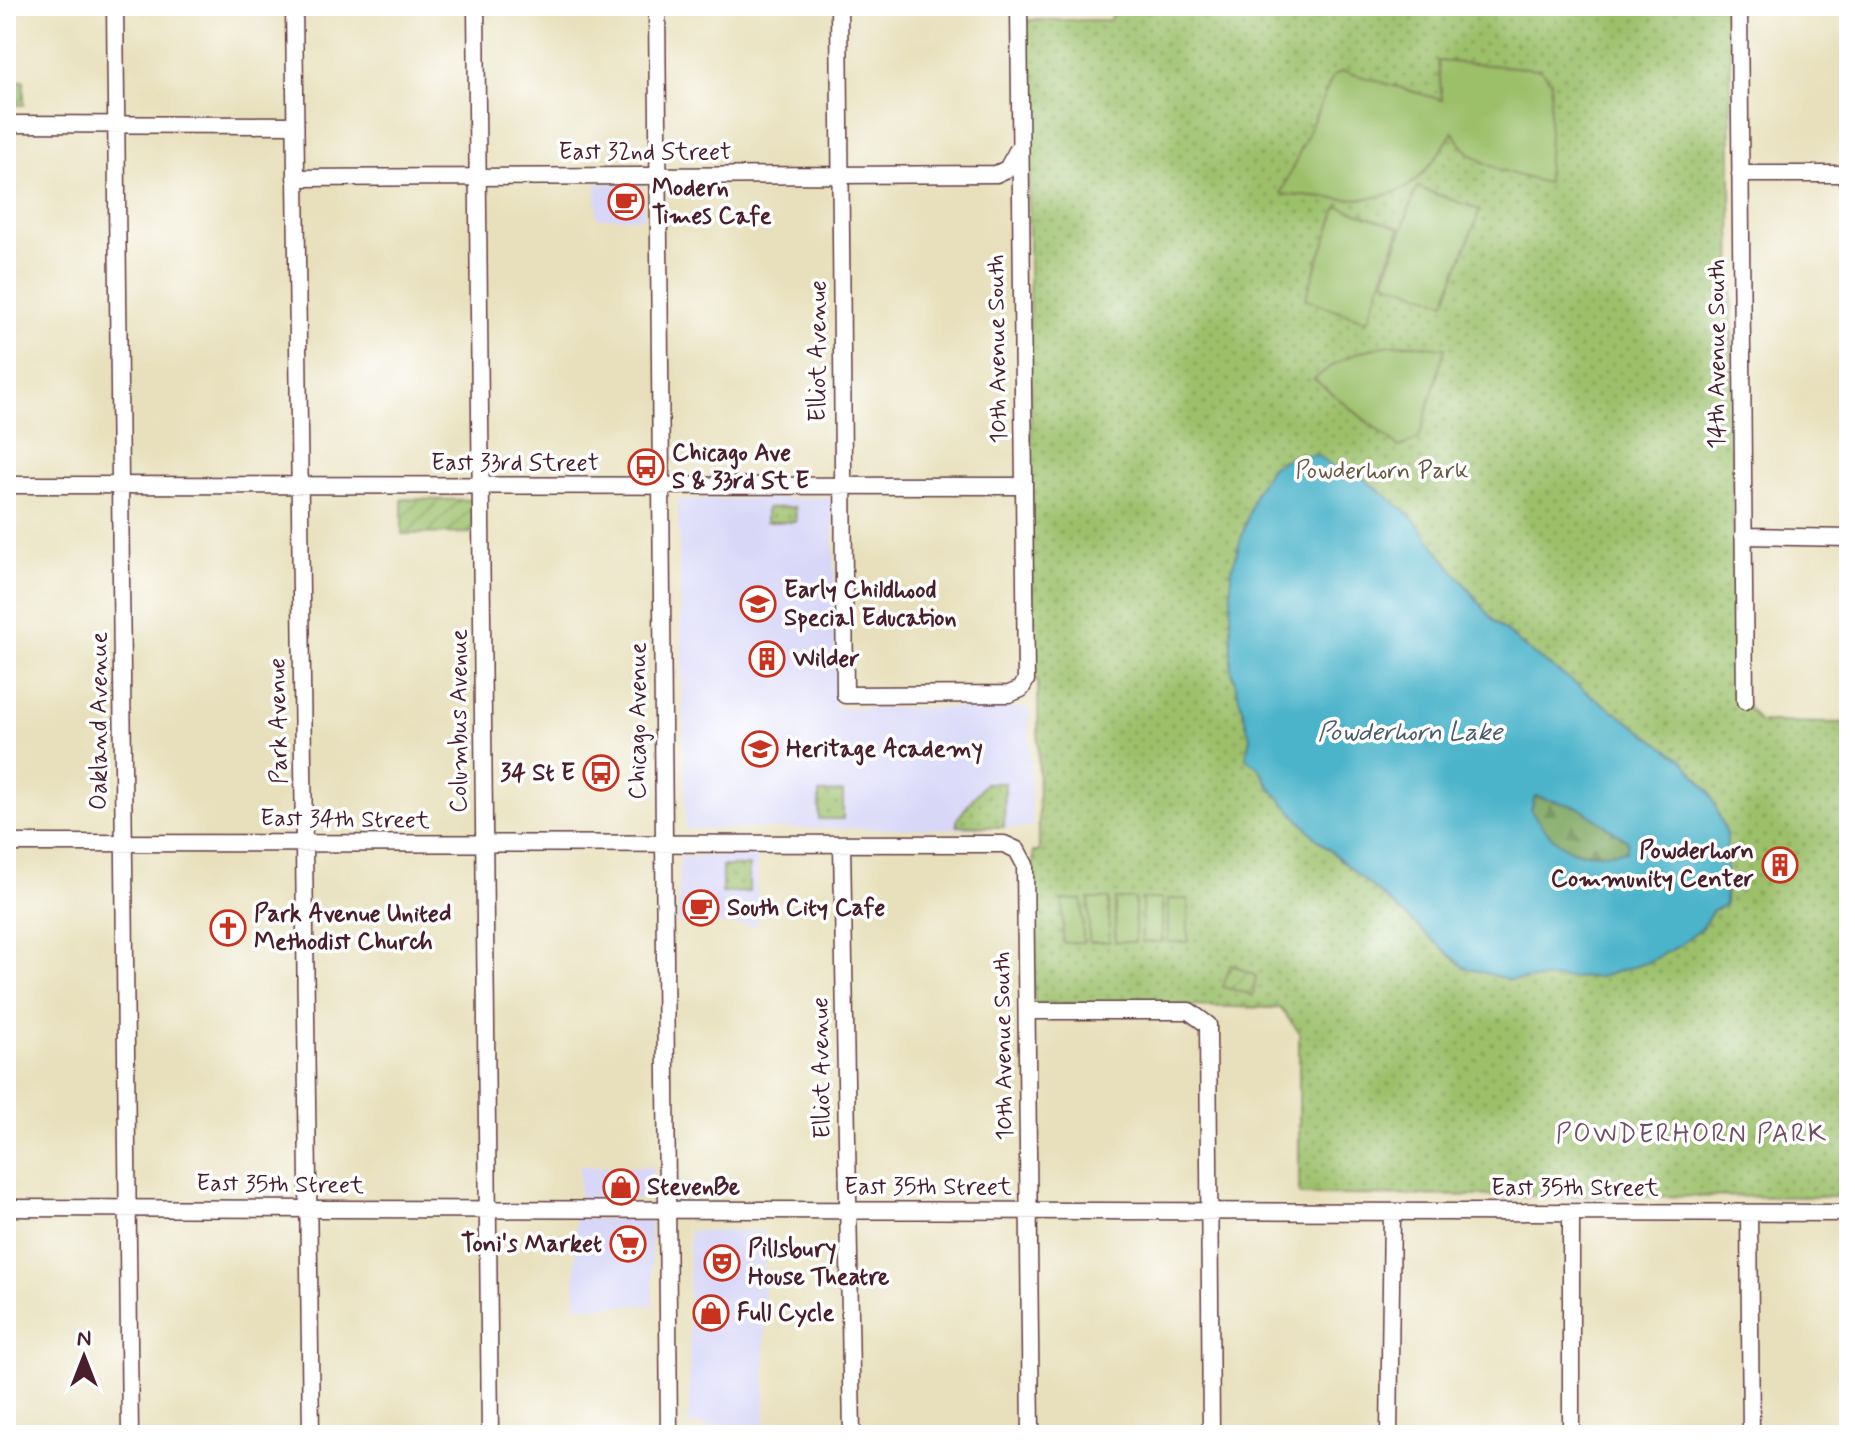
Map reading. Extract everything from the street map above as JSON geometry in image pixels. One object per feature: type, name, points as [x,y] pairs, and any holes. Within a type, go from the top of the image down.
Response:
[{"type":"street","name":"Oakland Avenue","points":[[115,6],[130,1435]]},
{"type":"street","name":"Park Avenue","points":[[294,6],[311,1435]]},
{"type":"street","name":"Columbus Avenue","points":[[476,6],[490,1435]]},
{"type":"street","name":"Chicago Avenue","points":[[657,6],[669,1435]]},
{"type":"street","name":"Elliot Avenue","points":[[839,6],[845,695]]},
{"type":"street","name":"10th Avenue South","points":[[845,695],[1009,694],[1021,689],[1026,680],[1019,6]]},
{"type":"street","name":"14th Avenue South","points":[[1739,6],[1745,701]]},
{"type":"street","points":[[6,124],[294,125]]},
{"type":"street","points":[[1019,147],[1013,162],[996,174],[1019,190]]},
{"type":"street","name":"East 32nd Street","points":[[295,178],[996,174]]},
{"type":"street","points":[[1740,174],[1849,174]]},
{"type":"street","name":"East 33rd Street","points":[[6,485],[1024,486]]},
{"type":"street","points":[[1743,536],[1849,538]]},
{"type":"street","name":"East 34th Street","points":[[6,843],[285,842],[305,846],[1004,844],[1017,850]]},
{"type":"street","name":"Elliot Avenue","points":[[842,844],[852,1435]]},
{"type":"street","name":"10th Avenue South","points":[[1017,850],[1025,865],[1031,1435]]},
{"type":"street","points":[[1028,1011],[1189,1011],[1208,1025],[1211,1435]]},
{"type":"street","name":"East 35th Street","points":[[6,1208],[1849,1213]]},
{"type":"street","points":[[1389,1435],[1392,1213]]},
{"type":"street","points":[[1571,1213],[1571,1435]]},
{"type":"street","points":[[1749,1213],[1751,1435]]},
{"type":"shaded area","points":[[636,183],[643,189],[643,218],[597,218],[596,184]]},
{"type":"shaded area","name":"Early Childhood Special Education","points":[[833,498],[836,708],[1029,708],[1032,828],[686,829],[678,500]]},
{"type":"shaded area","points":[[757,856],[757,925],[678,924],[680,857]]},
{"type":"shaded area","points":[[579,1166],[652,1167],[653,1191],[643,1199],[579,1199]]},
{"type":"shaded area","points":[[575,1218],[650,1221],[653,1305],[576,1306]]},
{"type":"shaded area","points":[[689,1231],[764,1231],[765,1425],[689,1425]]},
{"type":"green space","name":"Powderhorn Park","points":[[1116,6],[1730,6],[1734,689],[1759,722],[1849,723],[1849,1197],[1303,1195],[1299,1194],[1299,1032],[1280,1008],[1034,1003],[1033,852],[1039,852],[1038,680],[1033,680],[1027,20],[1110,20]]},
{"type":"green space","points":[[1438,61],[1540,69],[1551,81],[1547,183],[1506,172],[1481,161],[1460,144],[1453,132],[1422,174],[1399,191],[1356,199],[1281,194],[1333,76],[1343,71],[1442,100]]},
{"type":"green space","points":[[6,81],[24,81],[24,105],[6,105]]},
{"type":"green space","points":[[1417,187],[1480,210],[1445,302],[1384,281]]},
{"type":"green space","points":[[1338,206],[1400,228],[1367,321],[1305,299]]},
{"type":"green space","points":[[1409,344],[1445,348],[1419,439],[1399,447],[1314,379],[1358,352]]},
{"type":"green space","points":[[402,499],[473,500],[473,533],[402,534]]},
{"type":"green space","points":[[795,507],[796,522],[766,522],[766,508]]},
{"type":"green space","points":[[985,783],[1005,783],[1004,827],[957,826],[957,819]]},
{"type":"green space","points":[[843,792],[843,819],[819,819],[819,793]]},
{"type":"green space","points":[[1535,796],[1578,807],[1628,841],[1626,851],[1581,852],[1561,844],[1531,811]]},
{"type":"green space","points":[[722,866],[749,866],[749,892],[722,893]]},
{"type":"green space","points":[[1089,899],[1109,899],[1109,942],[1089,942]]},
{"type":"green space","points":[[1115,899],[1135,899],[1135,942],[1115,942]]},
{"type":"green space","points":[[1142,899],[1162,899],[1162,942],[1142,942]]},
{"type":"green space","points":[[1168,899],[1188,899],[1188,942],[1168,942]]},
{"type":"green space","points":[[1063,900],[1082,900],[1083,942],[1063,943]]},
{"type":"green space","points":[[1231,964],[1256,976],[1253,995],[1223,987]]},
{"type":"water","name":"Powderhorn Lake","points":[[1317,455],[1344,474],[1361,476],[1410,515],[1494,621],[1529,651],[1683,760],[1710,793],[1727,836],[1725,905],[1713,910],[1701,929],[1679,946],[1646,963],[1599,977],[1510,980],[1464,967],[1317,839],[1272,790],[1259,768],[1246,758],[1250,737],[1231,668],[1231,572],[1256,490],[1272,466],[1292,456]],"holes":[[[1535,796],[1578,807],[1628,841],[1626,851],[1594,854],[1571,850],[1552,836],[1531,811]]]},
{"type":"place","name":"Modern Times Cafe","points":[[626,202]]},
{"type":"place","name":"Chicago Ave S & 33rd St E","points":[[646,467]]},
{"type":"place","name":"Early Childhood Special Education","points":[[758,604]]},
{"type":"place","name":"Wilder","points":[[767,659]]},
{"type":"place","name":"Heritage Academy","points":[[760,749]]},
{"type":"place","name":"34 St E","points":[[601,773]]},
{"type":"place","name":"Powderhorn Community Center","points":[[1780,865]]},
{"type":"place","name":"South City Cafe","points":[[701,908]]},
{"type":"place","name":"Park Avenue United Methodist Church","points":[[228,928]]},
{"type":"place","name":"StevenBe","points":[[621,1187]]},
{"type":"place","name":"Toni's Market","points":[[628,1244]]},
{"type":"place","name":"Pillsbury House Theatre","points":[[722,1263]]},
{"type":"place","name":"Full Cycle","points":[[711,1313]]},
{"type":"district","name":"POWDERHORN PARK","points":[[1692,1135]]}]
